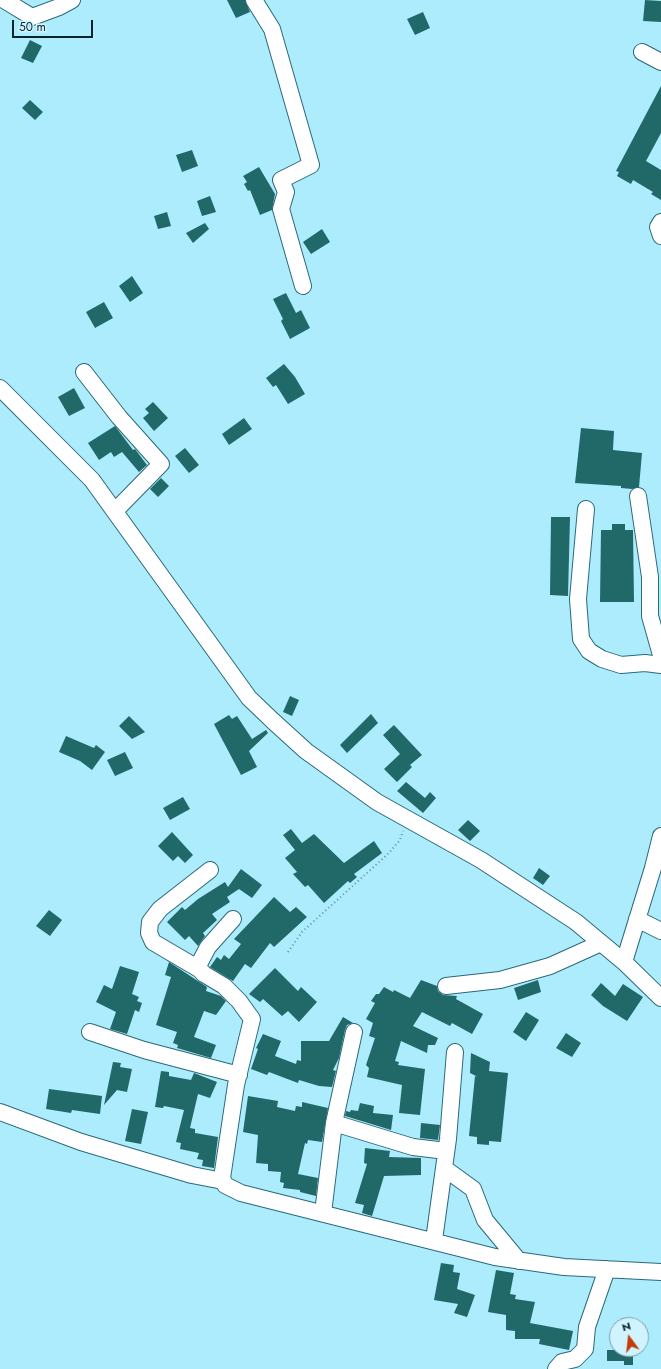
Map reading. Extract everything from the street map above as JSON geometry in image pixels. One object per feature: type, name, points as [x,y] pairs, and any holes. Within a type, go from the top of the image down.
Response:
[{"type":"street","points":[[4,0],[32,16],[59,7],[72,0]]},
{"type":"street","points":[[254,0],[272,29],[310,166],[281,180],[286,192],[281,209],[303,286]]},
{"type":"street","points":[[642,52],[661,62]]},
{"type":"street","points":[[661,222],[658,227],[661,236]]},
{"type":"street","points":[[84,372],[119,417],[161,464],[115,511]]},
{"type":"street","points":[[0,388],[92,480],[249,698],[273,722],[306,751],[377,802],[482,860],[576,922],[624,962],[661,998]]},
{"type":"street","points":[[638,496],[650,577],[650,616],[661,655]]},
{"type":"street","points":[[586,509],[578,599],[578,623],[581,639],[590,651],[602,659],[621,665],[645,663],[661,665]]},
{"type":"street","points":[[624,962],[638,919],[661,836]]},
{"type":"street","points":[[210,870],[160,909],[150,922],[149,932],[153,942],[200,969],[204,974],[224,986],[239,1001],[252,1019],[239,1075],[225,1154],[223,1181]]},
{"type":"street","points":[[638,919],[661,931]]},
{"type":"street","points":[[200,969],[199,964],[208,947],[233,920]]},
{"type":"street","points":[[446,986],[500,980],[550,966],[601,942]]},
{"type":"street","points":[[90,1032],[144,1050],[239,1075]]},
{"type":"street","points":[[323,1213],[334,1123],[354,1032]]},
{"type":"street","points":[[434,1240],[446,1151],[455,1052]]},
{"type":"street","points":[[0,1112],[81,1142],[192,1175],[223,1181],[230,1188],[241,1193],[434,1240],[495,1257],[564,1267],[661,1272]]},
{"type":"street","points":[[334,1123],[413,1147],[446,1151]]},
{"type":"street","points":[[444,1168],[473,1189],[485,1220],[519,1261]]},
{"type":"street","points":[[556,1369],[562,1362],[575,1359],[585,1349],[587,1327],[607,1269]]},
{"type":"path","points":[[288,952],[302,932],[389,853],[400,840],[408,818]]},
{"type":"building","points":[[227,0],[245,0],[250,12],[236,18]]},
{"type":"building","points":[[645,0],[661,1],[661,22],[643,21]]},
{"type":"building","points":[[423,12],[430,28],[415,35],[407,19]]},
{"type":"building","points":[[30,40],[42,46],[33,63],[21,58]]},
{"type":"building","points":[[661,86],[661,133],[646,161],[661,170],[661,200],[651,194],[653,192],[633,180],[631,184],[617,176],[619,172],[616,171]]},
{"type":"building","points":[[30,100],[43,112],[35,120],[22,108]]},
{"type":"building","points":[[192,150],[198,166],[182,172],[176,155]]},
{"type":"building","points":[[259,167],[275,194],[272,210],[260,215],[250,190],[248,191],[244,184],[247,182],[243,176]]},
{"type":"building","points":[[210,196],[216,212],[202,216],[197,201]]},
{"type":"building","points":[[167,212],[171,226],[158,229],[154,216]]},
{"type":"building","points":[[205,223],[209,229],[193,243],[186,233]]},
{"type":"building","points":[[322,229],[330,242],[311,254],[303,242]]},
{"type":"building","points":[[132,276],[143,293],[130,302],[119,286]]},
{"type":"building","points":[[286,293],[296,313],[301,310],[310,328],[290,339],[281,321],[283,319],[273,299]]},
{"type":"building","points":[[104,302],[113,318],[95,328],[86,312]]},
{"type":"building","points":[[284,364],[295,377],[305,394],[288,404],[276,385],[273,387],[266,378]]},
{"type":"building","points":[[74,388],[85,408],[69,416],[58,397]]},
{"type":"building","points":[[153,402],[168,418],[154,431],[143,418],[149,413],[145,409]]},
{"type":"building","points":[[244,418],[252,429],[229,445],[222,434]]},
{"type":"building","points":[[115,426],[133,450],[135,449],[147,465],[139,472],[122,452],[114,457],[111,452],[99,460],[88,443]]},
{"type":"building","points":[[581,428],[614,431],[613,450],[642,453],[639,487],[632,489],[621,488],[621,486],[575,483]]},
{"type":"building","points":[[185,448],[199,465],[189,473],[175,456]]},
{"type":"building","points":[[161,478],[169,486],[158,497],[150,489]]},
{"type":"building","points":[[551,517],[570,517],[568,596],[550,595]]},
{"type":"building","points":[[612,524],[625,524],[625,530],[633,530],[634,602],[600,602],[601,530],[612,530]]},
{"type":"building","points":[[290,696],[299,700],[292,716],[283,712]]},
{"type":"building","points":[[371,714],[378,723],[347,753],[340,745]]},
{"type":"building","points":[[229,715],[232,719],[237,716],[252,739],[266,730],[268,733],[249,751],[257,767],[241,775],[214,724]]},
{"type":"building","points":[[129,716],[145,732],[132,739],[119,726]]},
{"type":"building","points":[[394,725],[422,755],[410,765],[412,767],[397,782],[384,769],[400,754],[383,735]]},
{"type":"building","points":[[66,736],[94,748],[96,745],[105,752],[92,770],[80,761],[59,752]]},
{"type":"building","points":[[125,752],[133,768],[115,776],[107,760]]},
{"type":"building","points":[[406,782],[425,798],[430,792],[436,798],[423,813],[397,791]]},
{"type":"building","points":[[183,797],[190,809],[170,820],[163,808]]},
{"type":"building","points":[[468,820],[480,831],[470,841],[458,830]]},
{"type":"building","points":[[291,829],[302,843],[314,834],[344,863],[374,841],[382,853],[354,874],[357,877],[350,883],[348,881],[324,903],[308,885],[305,887],[293,874],[297,872],[285,858],[295,850],[283,835]]},
{"type":"building","points":[[172,832],[193,855],[185,863],[178,856],[173,861],[158,846]]},
{"type":"building","points":[[539,868],[550,876],[543,885],[533,878]]},
{"type":"building","points":[[241,869],[262,885],[252,898],[239,889],[227,897],[230,902],[212,914],[217,920],[203,933],[205,936],[198,946],[189,936],[185,940],[167,922],[182,907],[185,910],[198,899],[225,882],[228,887]]},
{"type":"building","points":[[274,897],[290,912],[296,907],[307,917],[274,947],[270,943],[251,968],[245,964],[233,981],[210,967],[217,957],[221,960],[224,955],[229,959],[241,944],[234,939]]},
{"type":"building","points":[[49,910],[62,920],[50,936],[36,926]]},
{"type":"building","points":[[169,962],[207,987],[206,991],[221,996],[226,1001],[216,1015],[204,1011],[194,1037],[216,1045],[211,1058],[177,1048],[178,1045],[173,1043],[177,1032],[156,1025],[171,977],[165,975]]},
{"type":"building","points":[[120,966],[139,972],[132,994],[139,997],[137,1001],[142,1003],[139,1012],[135,1010],[127,1034],[110,1029],[116,1012],[96,1002],[104,985],[112,989]]},
{"type":"building","points":[[275,968],[298,991],[301,987],[317,1002],[299,1022],[288,1011],[282,1016],[263,999],[260,1002],[249,994]]},
{"type":"building","points":[[421,980],[437,986],[438,991],[443,995],[457,996],[456,999],[483,1014],[472,1034],[452,1023],[450,1026],[422,1012],[413,1026],[438,1038],[435,1045],[428,1045],[427,1053],[401,1041],[395,1061],[399,1062],[398,1065],[425,1069],[420,1115],[399,1113],[402,1085],[367,1077],[369,1068],[366,1065],[375,1038],[369,1036],[373,1023],[366,1019],[375,1003],[371,1001],[384,987],[410,998]]},
{"type":"building","points":[[538,980],[541,992],[518,1000],[514,988]]},
{"type":"building","points":[[601,983],[615,996],[623,984],[643,997],[627,1021],[603,1006],[591,995]]},
{"type":"building","points":[[526,1012],[539,1020],[526,1041],[513,1032]]},
{"type":"building","points":[[343,1017],[353,1023],[347,1025],[345,1030],[339,1058],[333,1070],[336,1071],[332,1087],[319,1086],[299,1080],[298,1083],[269,1072],[267,1075],[251,1069],[258,1049],[256,1048],[263,1034],[281,1041],[275,1056],[296,1064],[297,1060],[301,1061],[301,1041],[329,1041]]},
{"type":"building","points":[[566,1033],[581,1043],[572,1057],[556,1048]]},
{"type":"building","points":[[471,1053],[490,1062],[489,1071],[508,1073],[501,1142],[489,1141],[489,1145],[477,1144],[477,1137],[469,1136],[475,1076],[478,1077],[470,1073]]},
{"type":"building","points":[[113,1062],[121,1063],[120,1067],[132,1069],[127,1092],[117,1090],[104,1105]]},
{"type":"building","points":[[161,1071],[169,1072],[169,1076],[191,1080],[194,1073],[217,1082],[210,1098],[198,1094],[190,1128],[195,1129],[195,1133],[218,1137],[214,1168],[202,1166],[203,1160],[197,1159],[199,1153],[180,1149],[181,1143],[176,1142],[184,1110],[164,1106],[163,1108],[155,1107]]},
{"type":"building","points":[[49,1089],[102,1096],[100,1114],[72,1110],[71,1113],[46,1109]]},
{"type":"building","points":[[248,1096],[278,1101],[277,1107],[295,1111],[296,1106],[302,1107],[302,1102],[328,1108],[322,1142],[308,1140],[307,1144],[305,1143],[298,1174],[318,1178],[316,1196],[300,1192],[300,1190],[283,1188],[284,1183],[280,1182],[281,1172],[268,1171],[268,1164],[256,1163],[258,1135],[243,1132]]},
{"type":"building","points":[[360,1103],[374,1106],[373,1113],[393,1115],[391,1130],[345,1116],[346,1111],[358,1111]]},
{"type":"building","points":[[132,1109],[148,1112],[141,1144],[125,1141]]},
{"type":"building","points":[[421,1123],[440,1125],[438,1140],[420,1138]]},
{"type":"building","points":[[365,1148],[390,1151],[389,1157],[421,1158],[421,1175],[384,1176],[372,1216],[362,1213],[364,1205],[355,1203],[367,1164],[364,1163]]},
{"type":"building","points":[[441,1263],[454,1265],[453,1272],[460,1273],[457,1289],[475,1295],[467,1317],[454,1313],[458,1304],[434,1300]]},
{"type":"building","points":[[496,1270],[514,1273],[510,1294],[516,1295],[515,1299],[535,1302],[530,1323],[573,1331],[569,1350],[539,1344],[540,1339],[515,1339],[515,1331],[506,1330],[506,1315],[488,1312]]},
{"type":"building","points":[[607,1350],[609,1350],[609,1357],[633,1357],[633,1365],[624,1365],[624,1361],[607,1361]]}]
